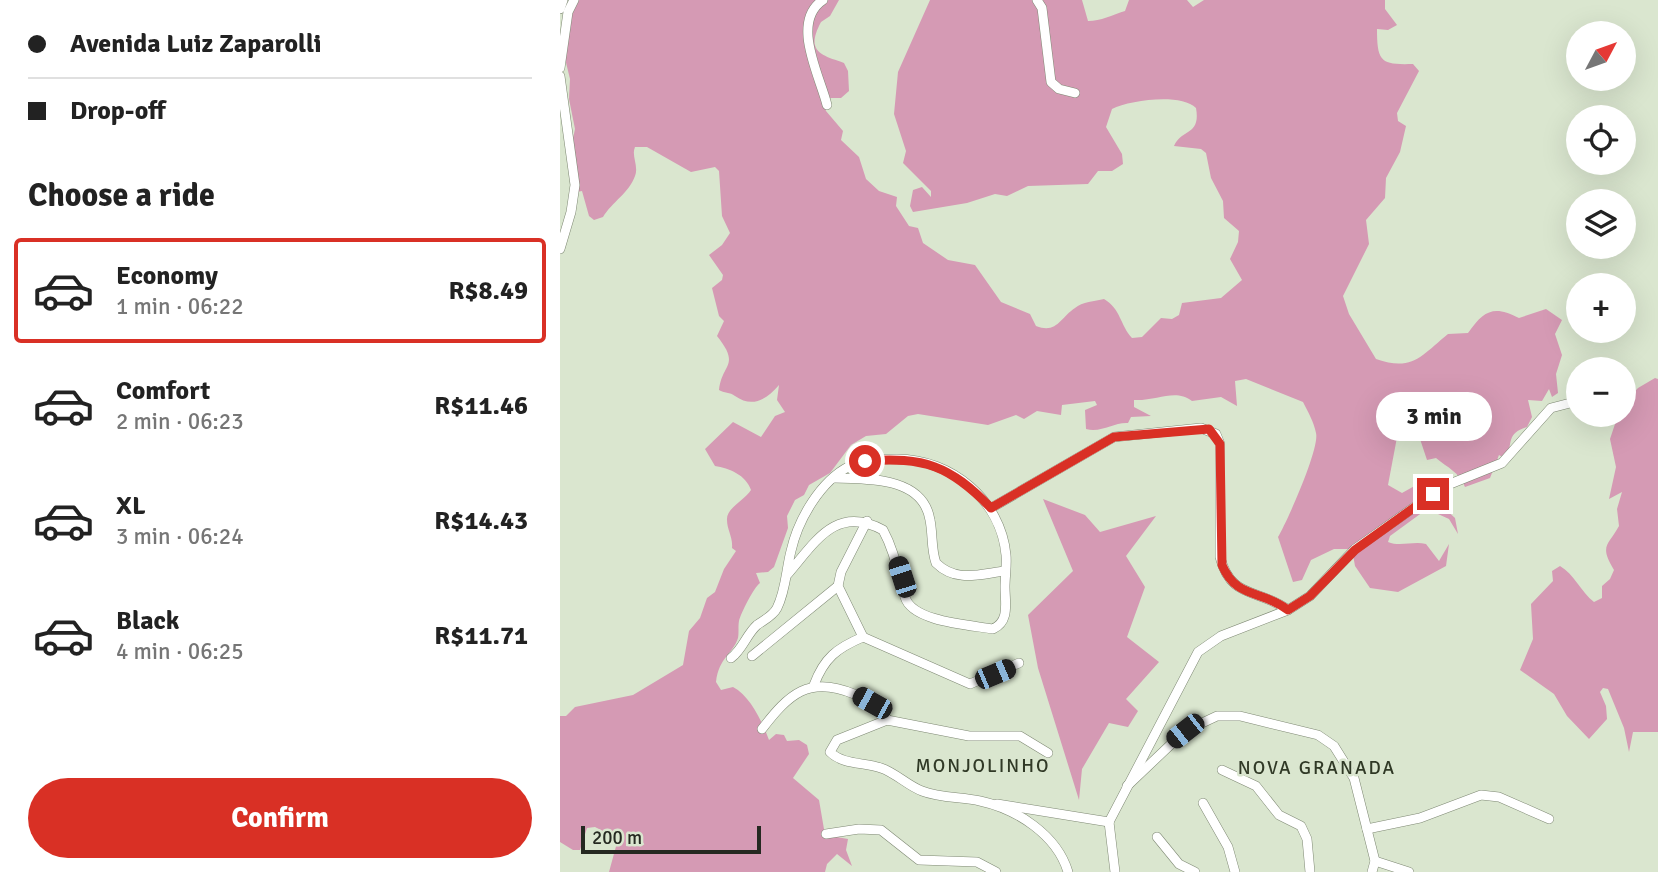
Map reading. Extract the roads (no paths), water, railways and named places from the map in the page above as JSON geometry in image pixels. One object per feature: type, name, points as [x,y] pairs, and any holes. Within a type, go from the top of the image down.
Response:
[{"type":"street","points":[[560,9],[563,0]]},
{"type":"street","points":[[560,68],[566,22],[574,0]]},
{"type":"street","points":[[823,0],[811,14],[808,45],[810,62],[820,76],[827,104]]},
{"type":"street","points":[[1037,0],[1042,8],[1051,82],[1059,89],[1075,93]]},
{"type":"street","points":[[560,76],[575,186],[571,212],[560,249]]},
{"type":"street","points":[[1115,872],[1109,822],[1198,652],[1221,636],[1288,610],[1310,596],[1355,550],[1433,494],[1450,484],[1502,463],[1551,408],[1566,404]]},
{"type":"street","points":[[991,508],[1114,437],[1209,429],[1220,444],[1222,565],[1238,589],[1269,597],[1288,610]]},
{"type":"street","points":[[731,658],[740,650],[756,626],[775,613],[790,551],[805,515],[834,478],[850,466],[865,461],[922,461],[950,471],[991,508],[1006,556],[1006,615],[1001,625],[993,629],[917,612],[905,600],[902,577],[883,530],[867,521],[845,521],[828,528],[786,576]]},
{"type":"street","points":[[834,478],[887,480],[918,497],[930,517],[936,563],[948,573],[960,577],[1005,571]]},
{"type":"street","points":[[867,521],[841,572],[838,586],[863,637],[970,684],[1019,663]]},
{"type":"street","points":[[752,656],[838,586]]},
{"type":"street","points":[[814,685],[822,664],[835,651],[863,637]]},
{"type":"street","points":[[762,729],[796,693],[814,685],[842,689],[859,696],[883,711],[887,720]]},
{"type":"street","points":[[1126,786],[1173,740],[1195,725],[1217,716],[1240,716],[1301,730],[1328,740],[1354,778],[1375,861],[1372,872]]},
{"type":"street","points":[[1048,753],[1020,736],[969,736],[887,720],[837,740],[830,752],[836,758],[878,767],[900,776],[921,791],[1109,822]]},
{"type":"street","points":[[1222,770],[1256,786],[1279,815],[1301,826],[1307,839],[1310,872]]},
{"type":"street","points":[[1367,830],[1420,818],[1480,795],[1499,797],[1549,819]]},
{"type":"street","points":[[984,802],[1044,833],[1059,852],[1068,872]]},
{"type":"street","points":[[1203,803],[1228,847],[1235,872]]},
{"type":"street","points":[[826,834],[859,829],[881,830],[919,860],[977,862],[996,872]]},
{"type":"street","points":[[1157,837],[1178,864],[1195,872]]},
{"type":"street","points":[[1375,861],[1409,872]]},
{"type":"district","name":"MONJOLINHO","points":[[983,766]]},
{"type":"district","name":"NOVA GRANADA","points":[[1317,768]]}]
